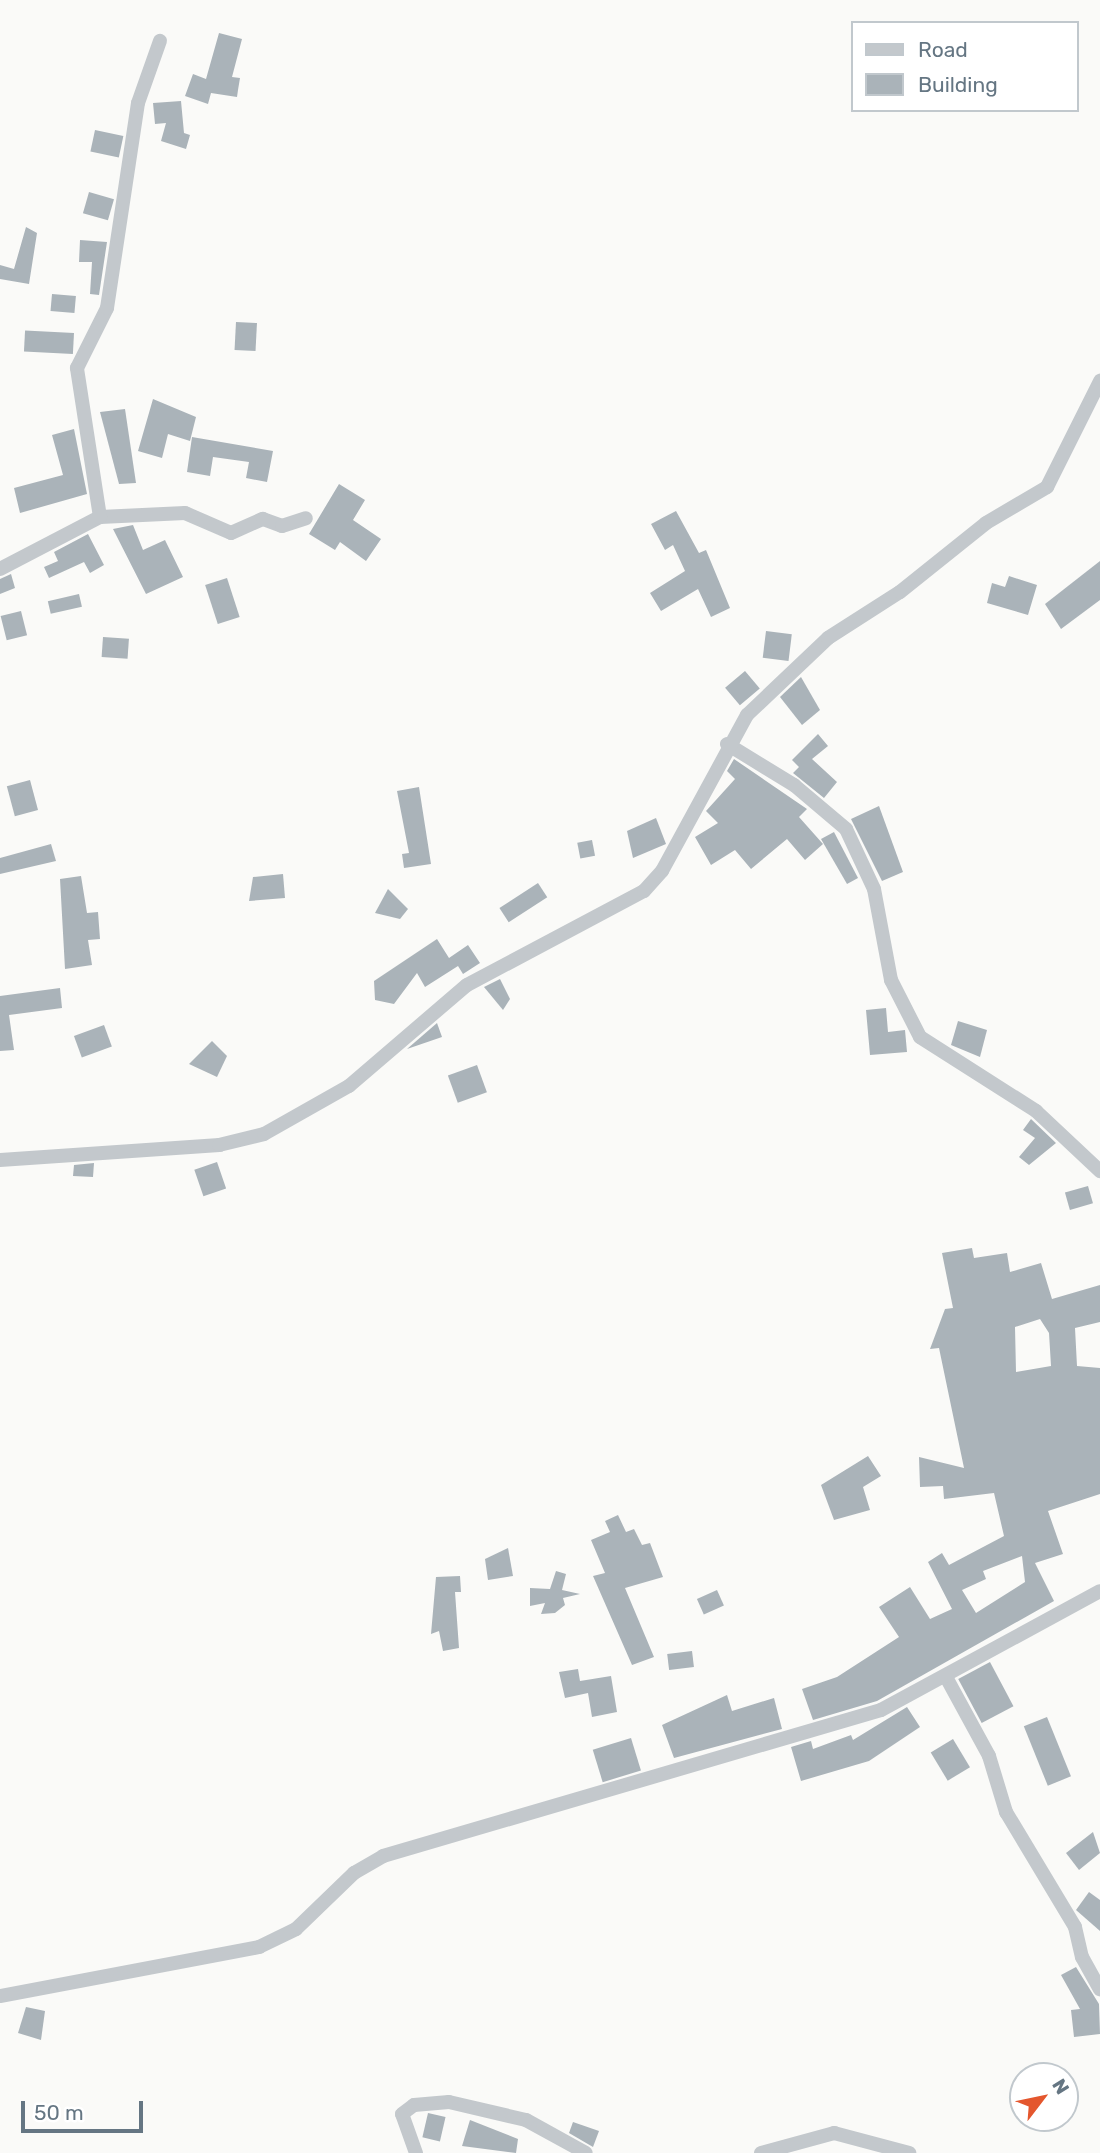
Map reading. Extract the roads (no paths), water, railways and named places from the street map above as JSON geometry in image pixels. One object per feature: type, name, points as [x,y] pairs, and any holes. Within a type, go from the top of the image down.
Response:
[{"type":"street","points":[[100,517],[77,368],[107,308],[138,103],[160,41]]},
{"type":"street","points":[[0,1160],[219,1145],[290,1123],[349,1086],[467,985],[654,882],[727,744],[809,653],[901,592],[986,523],[1047,487],[1100,381]]},
{"type":"street","points":[[0,569],[100,517],[185,513],[232,533],[263,519],[282,526],[306,519]]},
{"type":"street","points":[[727,744],[794,785],[846,829],[874,889],[891,981],[920,1037],[1036,1111],[1100,1171]]},
{"type":"street","points":[[0,1996],[260,1948],[296,1929],[354,1873],[383,1856],[848,1722],[946,1677],[1100,1591]]},
{"type":"street","points":[[946,1677],[989,1756],[1006,1812],[1075,1927],[1082,1957],[1100,1989]]},
{"type":"street","points":[[416,2153],[402,2129],[402,2114],[414,2105],[449,2102],[526,2120],[568,2153]]},
{"type":"street","points":[[542,2131],[586,2153]]},
{"type":"street","points":[[761,2153],[834,2133],[909,2153]]}]
